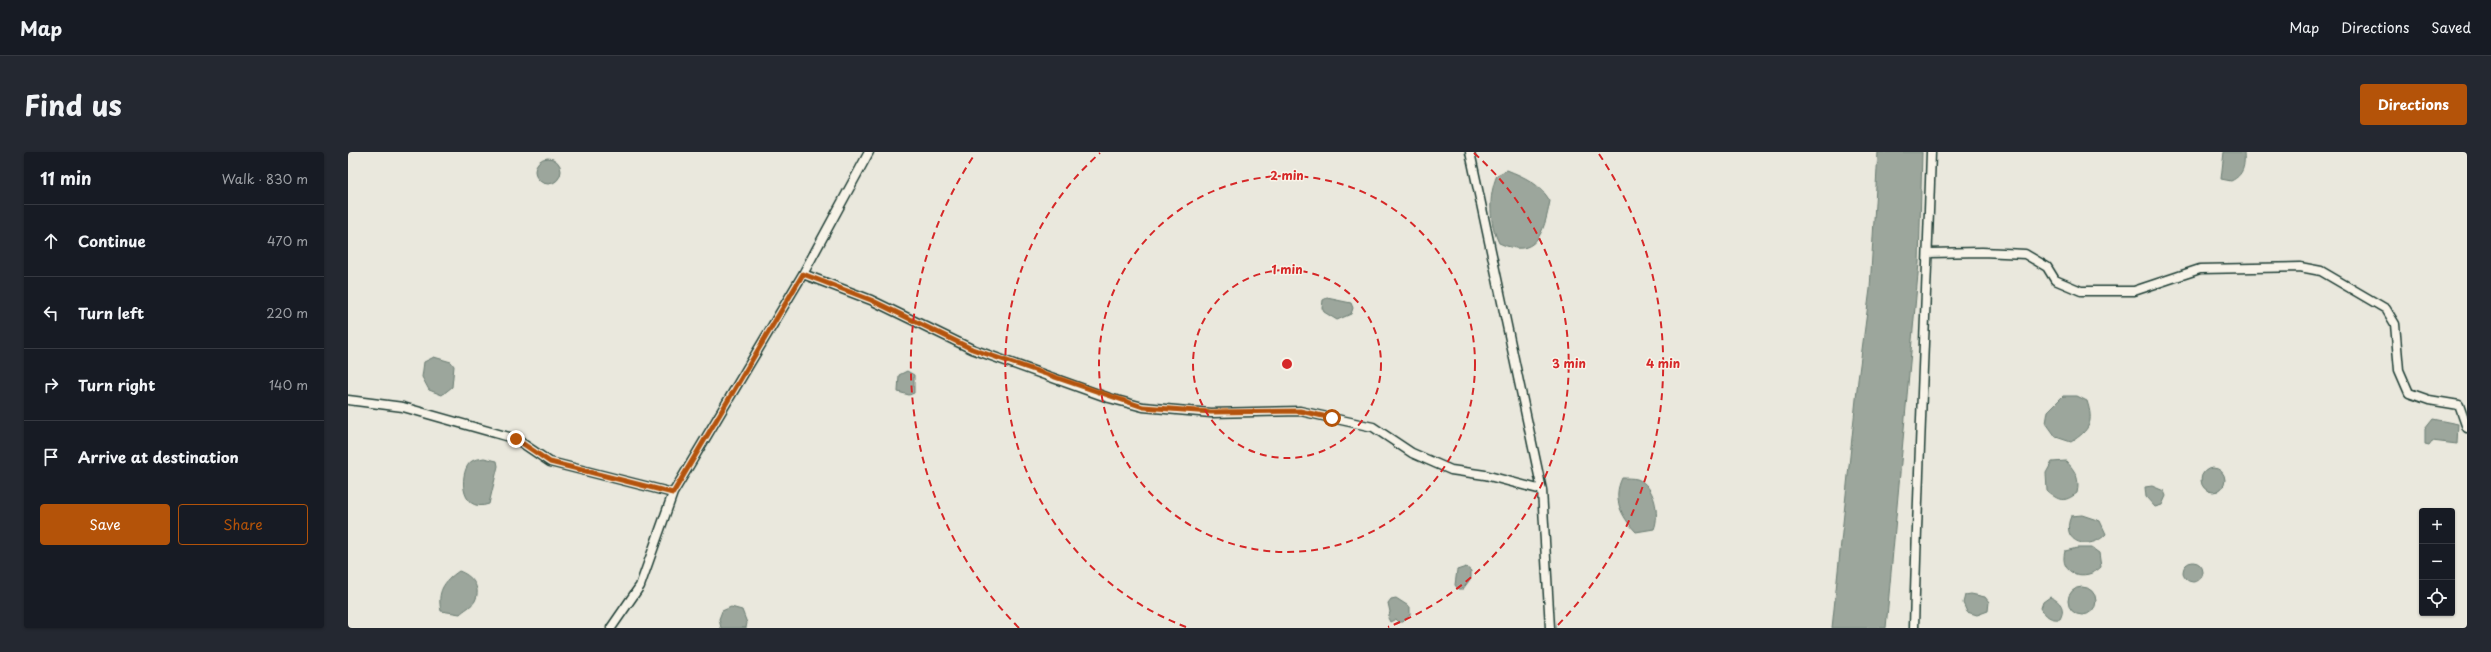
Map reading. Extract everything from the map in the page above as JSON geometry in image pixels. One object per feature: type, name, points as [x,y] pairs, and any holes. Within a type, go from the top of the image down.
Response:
[{"type":"street","points":[[611,628],[640,586],[673,493],[803,274],[869,152]]},
{"type":"street","points":[[1470,152],[1542,490],[1550,628]]},
{"type":"street","points":[[1914,628],[1918,443],[1928,253],[1931,152]]},
{"type":"street","points":[[1928,253],[1982,252],[2025,254],[2047,267],[2055,280],[2081,290],[2134,290],[2200,269],[2300,267],[2321,271],[2386,309],[2395,324],[2399,370],[2409,393],[2429,400],[2459,405],[2467,428]]},
{"type":"street","points":[[803,274],[871,300],[972,349],[1110,398],[1143,407],[1211,412],[1300,411],[1373,427],[1412,452],[1451,470],[1485,475],[1542,490]]},
{"type":"street","points":[[348,400],[404,407],[516,439],[550,462],[673,493]]},
{"type":"shaded area","points":[[1878,152],[1922,152],[1919,263],[1886,628],[1832,628],[1858,380],[1870,289]]},
{"type":"shaded area","points":[[2224,152],[2244,152],[2243,169],[2239,176],[2231,181],[2221,179]]},
{"type":"shaded area","points":[[548,158],[557,162],[561,171],[557,180],[548,184],[539,180],[535,171],[539,162]]},
{"type":"shaded area","points":[[1507,170],[1532,182],[1542,190],[1550,201],[1548,213],[1541,233],[1530,246],[1522,248],[1499,243],[1493,227],[1491,201],[1494,183],[1497,175]]},
{"type":"shaded area","points":[[1327,298],[1351,303],[1353,308],[1351,314],[1337,320],[1324,312],[1322,308],[1323,300]]},
{"type":"shaded area","points":[[434,357],[451,362],[454,366],[452,387],[442,395],[429,390],[422,377],[424,362]]},
{"type":"shaded area","points":[[907,371],[914,375],[914,393],[909,395],[898,392],[899,375]]},
{"type":"shaded area","points":[[2063,396],[2077,396],[2087,401],[2089,408],[2089,425],[2077,438],[2071,442],[2056,437],[2046,423],[2048,411]]},
{"type":"shaded area","points":[[2433,419],[2458,424],[2457,444],[2432,441],[2429,445],[2425,444],[2425,429]]},
{"type":"shaded area","points":[[484,458],[497,461],[498,466],[489,504],[479,506],[471,503],[467,497],[463,481],[468,465],[473,460]]},
{"type":"shaded area","points":[[2066,461],[2076,476],[2078,488],[2077,493],[2062,500],[2058,499],[2047,491],[2046,473],[2052,462]]},
{"type":"shaded area","points":[[2213,468],[2221,472],[2225,480],[2221,488],[2213,492],[2205,488],[2201,480],[2205,472]]},
{"type":"shaded area","points":[[1622,478],[1637,479],[1648,487],[1652,494],[1656,509],[1656,523],[1654,529],[1636,532],[1626,520],[1618,500],[1619,486]]},
{"type":"shaded area","points":[[2152,486],[2164,491],[2166,496],[2162,505],[2155,507],[2146,497],[2145,487]]},
{"type":"shaded area","points":[[2082,515],[2100,521],[2106,534],[2093,542],[2078,542],[2069,533],[2068,526],[2071,516]]},
{"type":"shaded area","points":[[2077,548],[2092,548],[2099,553],[2101,567],[2095,572],[2081,575],[2069,571],[2064,559],[2065,551]]},
{"type":"shaded area","points":[[2193,562],[2200,565],[2203,572],[2200,579],[2193,582],[2186,579],[2183,572],[2186,565]]},
{"type":"shaded area","points":[[1466,567],[1471,571],[1471,578],[1463,589],[1458,589],[1455,585],[1457,570]]},
{"type":"shaded area","points":[[459,571],[468,575],[474,582],[477,591],[475,601],[460,614],[441,611],[440,598],[442,588],[453,575]]},
{"type":"shaded area","points":[[2082,587],[2092,591],[2096,601],[2092,611],[2082,615],[2072,611],[2068,601],[2072,591]]},
{"type":"shaded area","points":[[1971,594],[1985,597],[1989,602],[1988,611],[1977,615],[1967,612],[1963,603],[1965,595]]},
{"type":"shaded area","points":[[2050,597],[2061,605],[2062,615],[2060,619],[2049,617],[2041,608],[2043,602]]},
{"type":"shaded area","points":[[1396,598],[1410,607],[1410,615],[1403,622],[1399,622],[1396,619],[1390,622],[1388,618],[1390,612],[1388,603],[1391,599]]},
{"type":"shaded area","points":[[731,607],[742,610],[747,623],[746,628],[721,628],[719,619],[722,611]]},
{"type":"route","points":[[516,439],[550,462],[607,478],[673,493],[803,274],[871,300],[972,349],[1110,398],[1143,407],[1211,412],[1300,411],[1332,418]]}]
